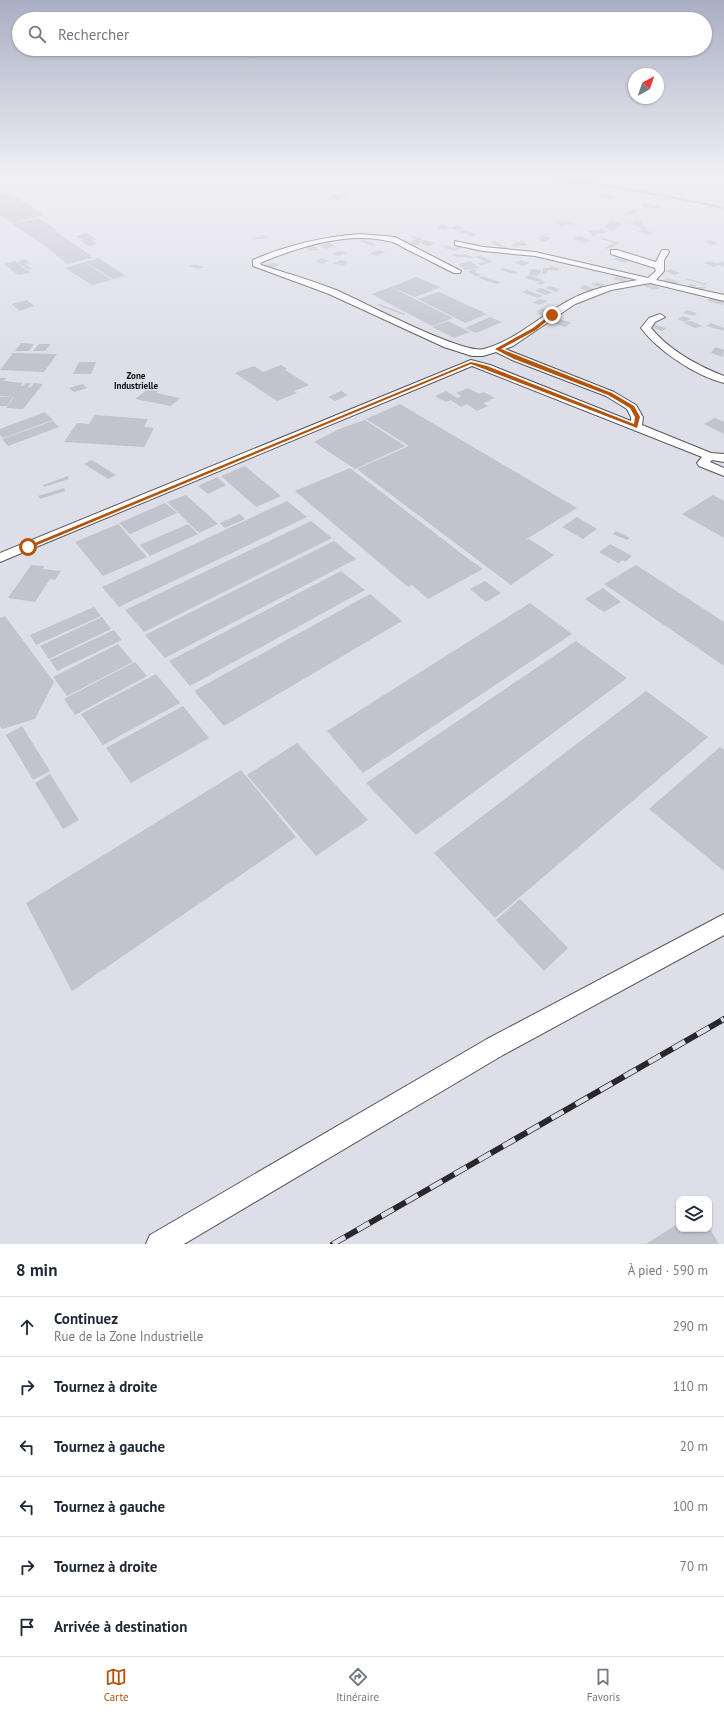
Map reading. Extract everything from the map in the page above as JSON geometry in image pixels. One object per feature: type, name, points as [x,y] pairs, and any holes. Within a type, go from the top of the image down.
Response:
[{"type":"street","points":[[457,270],[383,236],[364,236],[300,245],[256,262],[257,266],[332,292],[447,345],[472,353],[483,353],[498,349],[516,340],[578,299],[609,288],[650,281],[658,275],[660,271],[660,260],[665,252]]},
{"type":"street","points":[[458,242],[483,249],[535,254],[724,298]]},
{"type":"street","points":[[614,252],[660,267]]},
{"type":"street","points":[[660,316],[652,320],[646,328],[652,338],[709,374],[724,380]]},
{"type":"street","points":[[498,349],[527,362],[610,394],[632,407],[637,417],[636,427]]},
{"type":"street","points":[[0,558],[474,363],[709,456],[724,458]]},
{"type":"street","points":[[709,456],[703,463],[724,472]]},
{"type":"street","points":[[159,1244],[494,1047],[724,924]]},
{"type":"building","points":[[29,235],[61,235],[78,247],[72,248],[79,247],[93,258],[67,264],[43,244]]},
{"type":"building","points":[[90,235],[97,240],[93,241],[97,244],[88,246],[76,236]]},
{"type":"building","points":[[262,235],[270,237],[264,239],[252,239]]},
{"type":"building","points":[[543,235],[551,238],[544,242],[538,238],[540,237],[546,239],[540,236]]},
{"type":"building","points":[[413,236],[423,239],[419,241],[423,242],[416,245],[419,246],[410,244],[414,243],[410,242],[417,239],[410,237]]},
{"type":"building","points":[[580,236],[592,241],[585,243],[573,238]]},
{"type":"building","points":[[603,238],[620,243],[608,249],[605,248],[614,243],[601,239]]},
{"type":"building","points":[[363,239],[377,245],[373,246],[359,241]]},
{"type":"building","points":[[424,240],[435,243],[428,246],[421,244],[424,242],[421,241]]},
{"type":"building","points":[[521,240],[528,245],[516,247],[511,245],[518,242],[523,243],[519,241]]},
{"type":"building","points":[[710,240],[719,243],[713,245],[704,242]]},
{"type":"building","points":[[494,241],[508,248],[503,249],[490,242]]},
{"type":"building","points":[[330,243],[335,246],[325,249],[319,245]]},
{"type":"building","points":[[314,245],[319,250],[310,251],[305,247]]},
{"type":"building","points":[[446,245],[455,248],[462,245],[474,248],[471,250],[463,247],[455,251],[442,247]]},
{"type":"building","points":[[379,250],[386,252],[376,256],[369,254]]},
{"type":"building","points":[[340,251],[347,253],[339,256],[332,254]]},
{"type":"building","points":[[455,254],[463,254],[474,257],[451,256]]},
{"type":"building","points":[[480,255],[493,262],[481,265],[478,263],[486,262],[476,257]]},
{"type":"building","points":[[619,256],[630,260],[624,263],[613,259]]},
{"type":"building","points":[[98,258],[126,276],[113,279],[85,262]]},
{"type":"building","points":[[322,258],[329,261],[322,264],[315,261]]},
{"type":"building","points":[[25,259],[30,263],[25,264],[32,269],[28,270],[17,262]]},
{"type":"building","points":[[340,260],[349,262],[343,266],[333,264]]},
{"type":"building","points":[[520,260],[530,263],[524,266],[514,263]]},
{"type":"building","points":[[15,261],[30,273],[18,275],[4,264]]},
{"type":"building","points":[[470,261],[479,268],[465,270],[458,264]]},
{"type":"building","points":[[710,261],[716,263],[724,262],[724,267],[719,265],[713,267],[704,263]]},
{"type":"building","points":[[84,262],[112,280],[92,285],[65,268]]},
{"type":"building","points":[[273,262],[279,265],[272,268],[265,265]]},
{"type":"building","points":[[195,264],[204,267],[198,269],[189,266]]},
{"type":"building","points":[[550,266],[560,268],[558,271],[548,270],[547,274],[542,274],[543,268],[549,268]]},
{"type":"building","points":[[503,268],[518,272],[515,274],[500,270]]},
{"type":"building","points":[[474,269],[477,271],[475,272],[481,275],[476,277],[468,271]]},
{"type":"building","points":[[531,269],[541,270],[540,274],[537,276],[529,275]]},
{"type":"building","points":[[671,269],[680,273],[674,275],[665,271]]},
{"type":"building","points":[[529,275],[546,282],[541,285],[537,284],[540,282],[525,278]]},
{"type":"building","points":[[482,276],[501,282],[497,284],[478,278]]},
{"type":"building","points":[[617,276],[628,279],[623,282],[613,279]]},
{"type":"building","points":[[416,277],[441,287],[415,297],[391,287]]},
{"type":"building","points":[[668,278],[679,282],[675,285],[662,281]]},
{"type":"building","points":[[686,278],[707,284],[705,285],[684,279]]},
{"type":"building","points":[[596,282],[607,286],[602,288],[591,284]]},
{"type":"building","points":[[649,283],[660,288],[654,290],[643,286]]},
{"type":"building","points":[[690,284],[696,285],[695,287],[706,287],[703,291],[687,287]]},
{"type":"building","points":[[584,285],[595,289],[589,292],[579,288]]},
{"type":"building","points":[[549,286],[560,289],[556,292],[545,288]]},
{"type":"building","points":[[391,287],[453,318],[432,326],[371,294]]},
{"type":"building","points":[[540,288],[552,292],[547,295],[535,291]]},
{"type":"building","points":[[527,290],[543,296],[538,298],[522,292]]},
{"type":"building","points":[[439,292],[487,314],[465,323],[418,299]]},
{"type":"building","points":[[711,297],[724,300],[724,302],[722,305],[707,301]]},
{"type":"building","points":[[540,299],[548,301],[539,305],[533,303]]},
{"type":"building","points":[[27,300],[34,306],[19,311],[12,304]]},
{"type":"building","points":[[380,304],[406,314],[403,315],[377,305]]},
{"type":"building","points":[[542,308],[552,311],[545,316],[536,314],[539,312],[537,311]]},
{"type":"building","points":[[687,310],[697,313],[694,316],[683,313]]},
{"type":"building","points":[[683,316],[691,319],[685,322],[677,319]]},
{"type":"building","points":[[490,317],[502,322],[476,333],[465,328]]},
{"type":"building","points":[[555,318],[571,323],[565,327],[550,322]]},
{"type":"building","points":[[448,321],[470,332],[454,338],[432,327]]},
{"type":"building","points":[[691,321],[702,326],[695,328],[684,323]]},
{"type":"building","points":[[711,323],[724,328],[724,331],[706,326]]},
{"type":"building","points":[[654,324],[666,328],[662,331],[650,327]]},
{"type":"building","points":[[21,343],[34,344],[29,351],[15,351]]},
{"type":"building","points":[[39,344],[51,344],[45,351],[33,351]]},
{"type":"building","points":[[715,347],[724,350],[723,357],[711,353]]},
{"type":"building","points":[[13,353],[57,354],[44,372],[0,370]]},
{"type":"building","points":[[79,362],[96,362],[91,374],[73,374]]},
{"type":"building","points":[[281,365],[287,369],[285,370],[309,385],[294,391],[297,393],[277,401],[235,373],[254,366],[263,372]]},
{"type":"building","points":[[0,378],[6,378],[4,381],[23,383],[20,386],[23,386],[26,383],[31,383],[28,387],[31,387],[34,383],[43,384],[23,409],[6,408],[14,397],[0,396]]},
{"type":"building","points":[[82,384],[87,388],[74,392],[69,388]]},
{"type":"building","points":[[468,388],[479,394],[484,392],[495,398],[483,403],[488,406],[477,411],[467,404],[461,407],[451,400],[446,402],[435,396],[446,391],[457,398],[462,396],[456,393]]},
{"type":"building","points":[[148,389],[158,391],[156,393],[180,398],[171,406],[135,399]]},
{"type":"building","points":[[341,391],[348,395],[335,401],[328,397]]},
{"type":"building","points":[[0,397],[13,397],[7,406],[0,406]]},
{"type":"building","points":[[400,404],[577,508],[525,540],[529,539],[554,555],[511,585],[357,469],[409,446],[366,419]]},
{"type":"building","points":[[45,412],[53,420],[3,438],[0,435],[0,429]]},
{"type":"building","points":[[95,415],[148,419],[144,427],[154,428],[144,447],[64,442],[77,423],[89,424]]},
{"type":"building","points":[[715,418],[724,422],[724,434],[704,424]]},
{"type":"building","points":[[365,420],[405,446],[355,469],[314,442],[339,429]]},
{"type":"building","points":[[53,421],[59,427],[8,446],[2,439]]},
{"type":"building","points":[[92,460],[116,475],[108,479],[84,464]]},
{"type":"building","points":[[245,466],[281,496],[256,507],[221,476]]},
{"type":"building","points":[[350,468],[483,569],[428,599],[412,585],[408,587],[295,491]]},
{"type":"building","points":[[68,476],[69,479],[44,487],[43,485]]},
{"type":"building","points":[[217,477],[226,485],[208,494],[198,486]]},
{"type":"building","points":[[64,488],[65,491],[40,499],[38,496]]},
{"type":"building","points":[[186,495],[218,524],[199,533],[167,502]]},
{"type":"building","points":[[713,495],[724,501],[724,538],[682,514]]},
{"type":"building","points":[[287,501],[307,517],[119,607],[102,587]]},
{"type":"building","points":[[165,503],[177,513],[130,534],[119,523]]},
{"type":"building","points":[[240,514],[245,519],[225,528],[220,523]]},
{"type":"building","points":[[577,517],[597,529],[583,539],[562,527]]},
{"type":"building","points":[[311,521],[332,538],[144,632],[125,610]]},
{"type":"building","points":[[118,524],[147,557],[103,576],[75,542]]},
{"type":"building","points":[[188,524],[198,534],[150,556],[140,545]]},
{"type":"building","points":[[616,531],[630,538],[627,540],[613,534]]},
{"type":"building","points":[[334,541],[356,559],[165,658],[145,635]]},
{"type":"building","points":[[610,544],[632,556],[625,562],[623,560],[618,563],[599,552]]},
{"type":"building","points":[[31,565],[44,566],[43,569],[61,571],[55,580],[50,579],[35,602],[8,598]]},
{"type":"building","points":[[636,565],[724,622],[724,666],[604,584]]},
{"type":"building","points":[[341,571],[365,590],[190,686],[169,661]]},
{"type":"building","points":[[485,581],[501,593],[486,602],[470,589]]},
{"type":"building","points":[[603,588],[621,602],[604,612],[585,599]]},
{"type":"building","points":[[370,594],[402,621],[224,726],[194,691]]},
{"type":"building","points":[[530,603],[572,634],[363,773],[327,731]]},
{"type":"building","points":[[94,607],[101,616],[36,645],[30,635]]},
{"type":"building","points":[[5,616],[54,682],[35,719],[2,729],[0,726],[0,618]]},
{"type":"building","points":[[102,617],[111,629],[49,659],[40,646]]},
{"type":"building","points":[[114,630],[122,640],[57,671],[50,660]]},
{"type":"building","points":[[576,641],[627,678],[416,835],[366,783]]},
{"type":"building","points":[[118,644],[133,662],[67,696],[53,677]]},
{"type":"building","points":[[135,662],[147,676],[75,715],[64,699]]},
{"type":"building","points":[[156,674],[180,703],[103,745],[81,714]]},
{"type":"building","points":[[646,691],[708,737],[495,918],[434,853]]},
{"type":"building","points":[[183,706],[209,738],[131,783],[106,748]]},
{"type":"building","points":[[22,726],[50,771],[33,780],[6,735]]},
{"type":"building","points":[[297,743],[368,820],[316,856],[247,775]]},
{"type":"building","points":[[720,747],[724,750],[724,871],[649,809]]},
{"type":"building","points":[[241,770],[296,837],[72,991],[26,903]]},
{"type":"building","points":[[50,774],[79,820],[63,829],[35,783]]},
{"type":"building","points":[[520,899],[568,948],[544,971],[496,920]]},
{"type":"building","points":[[676,1225],[676,1232],[712,1232],[719,1244],[646,1244]]},
{"type":"railway","points":[[333,1244],[724,1019]]},
{"type":"district","name":"Zone Industrielle","points":[[136,380]]},
{"type":"route","points":[[28,547],[471,363],[486,367],[636,427],[637,417],[632,407],[610,394],[516,358],[498,349],[510,344],[534,329],[552,315]]}]
